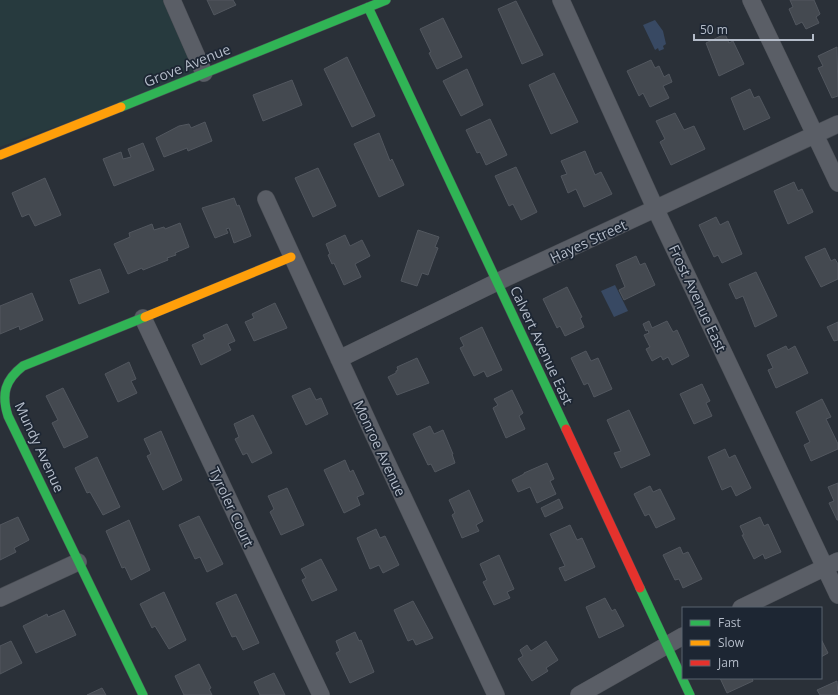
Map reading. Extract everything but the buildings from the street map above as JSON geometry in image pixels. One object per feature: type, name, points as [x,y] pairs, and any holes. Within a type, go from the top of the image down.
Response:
[{"type":"street","points":[[172,0],[204,73]]},
{"type":"street","name":"Grove Avenue","points":[[0,155],[386,0]]},
{"type":"street","name":"Frost Avenue East","points":[[561,0],[656,210],[832,564],[838,595]]},
{"type":"street","points":[[752,0],[838,183]]},
{"type":"street","name":"Calvert Avenue East","points":[[368,7],[682,678]]},
{"type":"street","name":"Hayes Street","points":[[339,359],[497,282],[656,210],[838,124]]},
{"type":"street","name":"Monroe Avenue","points":[[266,199],[291,257],[496,695]]},
{"type":"street","name":"Mundy Avenue","points":[[144,695],[8,416],[3,397],[5,388],[9,380],[23,366],[291,257]]},
{"type":"street","name":"Tyroler Court","points":[[143,318],[321,695]]},
{"type":"street","points":[[0,598],[78,562]]},
{"type":"street","points":[[743,607],[832,564]]},
{"type":"street","points":[[579,695],[666,644],[682,636]]},
{"type":"street","name":"Calvert Avenue East","points":[[682,679],[690,695]]},
{"type":"green space","points":[[0,0],[172,0],[204,73],[0,147]]},
{"type":"water","points":[[655,20],[663,31],[666,44],[663,46],[664,49],[659,51],[658,48],[655,50],[643,25]]},
{"type":"water","points":[[615,285],[628,311],[614,317],[601,291]]},
{"type":"traffic: fast","points":[[121,107],[386,0]]},
{"type":"traffic: fast","points":[[368,7],[566,429]]},
{"type":"traffic: fast","points":[[143,695],[8,416],[5,394],[8,382],[23,366],[145,317]]},
{"type":"traffic: fast","points":[[640,588],[682,678]]},
{"type":"traffic: fast","points":[[683,679],[690,695]]},
{"type":"traffic: slow","points":[[0,155],[121,107]]},
{"type":"traffic: slow","points":[[145,317],[291,257]]},
{"type":"traffic: jam","points":[[566,429],[640,588]]}]
